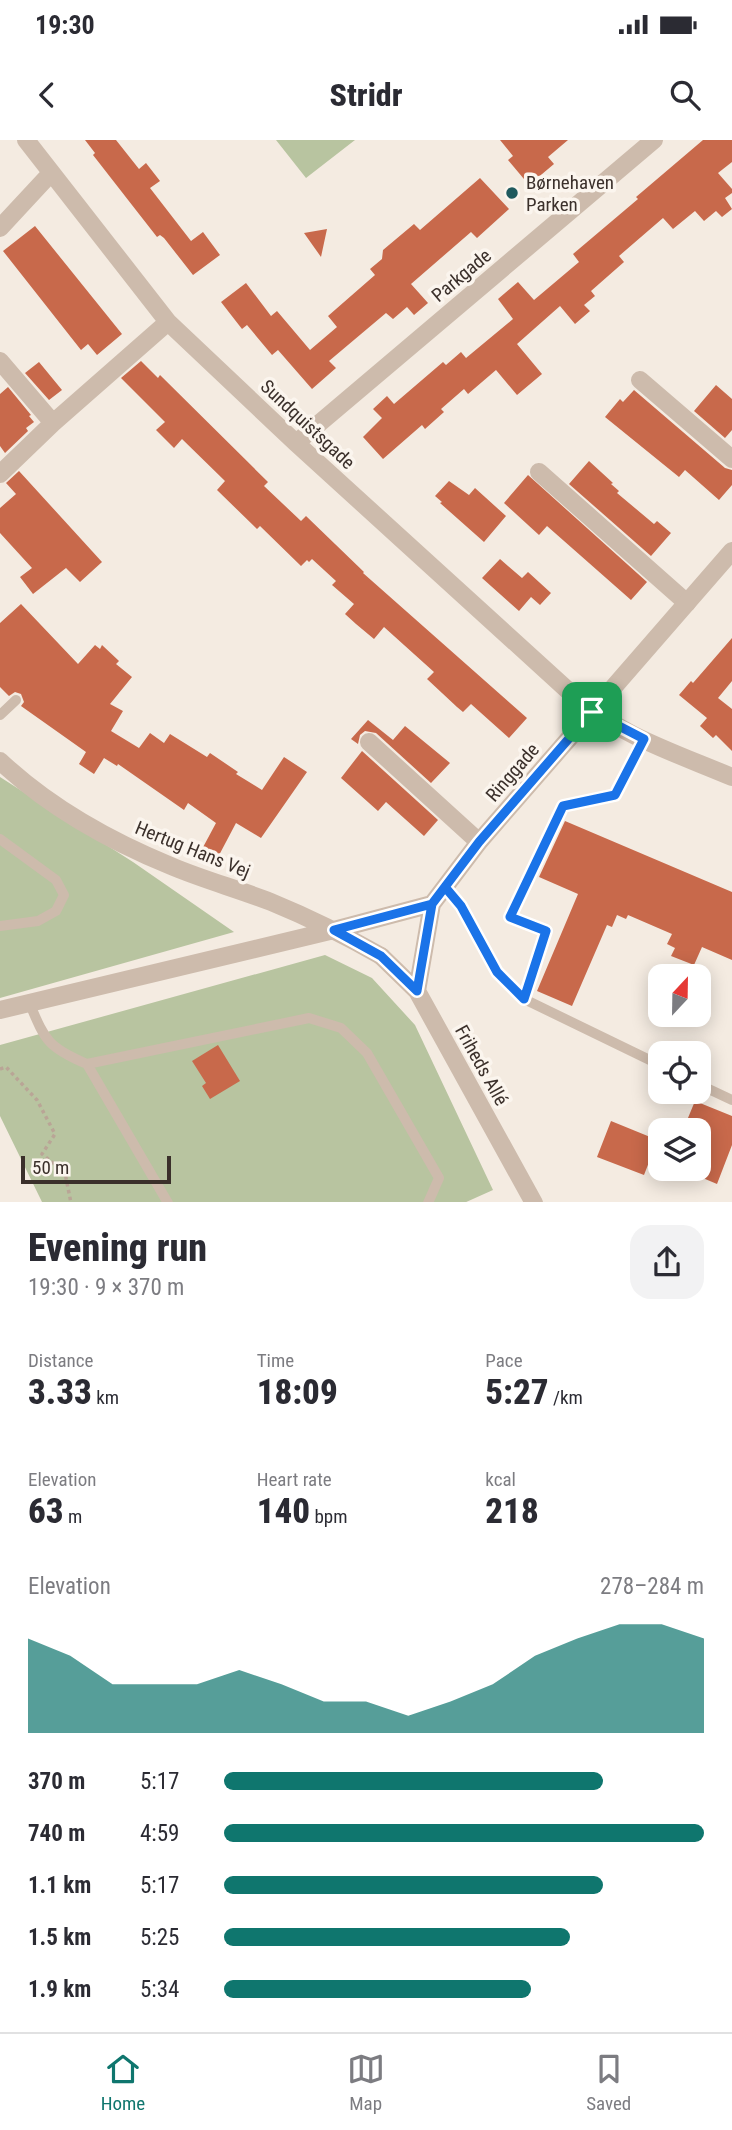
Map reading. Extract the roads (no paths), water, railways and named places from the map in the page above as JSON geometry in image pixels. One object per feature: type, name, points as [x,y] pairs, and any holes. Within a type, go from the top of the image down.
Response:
[{"type":"street","name":"Sundquistsgade","points":[[26,140],[167,322],[592,712],[644,739],[732,777]]},
{"type":"street","name":"Parkgade","points":[[296,443],[654,140]]},
{"type":"street","points":[[0,228],[51,173]]},
{"type":"street","points":[[0,474],[167,322]]},
{"type":"street","points":[[0,361],[53,423]]},
{"type":"street","points":[[640,380],[732,459]]},
{"type":"street","points":[[539,472],[688,603]]},
{"type":"street","name":"Ringgade","points":[[417,991],[432,904],[479,842],[732,551]]},
{"type":"street","points":[[369,742],[479,842]]},
{"type":"street","name":"Hertug Hans Vej","points":[[0,761],[41,796],[100,832],[170,866],[272,903],[334,930],[381,956]]},
{"type":"street","points":[[0,1010],[432,904]]},
{"type":"street","name":"Friheds Allé","points":[[381,956],[417,991],[534,1202]]},
{"type":"lane","points":[[0,715],[16,700]]},
{"type":"lane","points":[[524,999],[546,931],[510,917],[563,806],[615,795],[644,739]]},
{"type":"lane","points":[[0,839],[56,880],[64,895],[56,911],[38,920],[0,926]]},
{"type":"lane","points":[[445,887],[461,906],[497,972],[524,999],[648,1059]]},
{"type":"lane","points":[[29,1002],[44,1037],[61,1053],[87,1064],[309,1018],[341,1028],[367,1053],[439,1178],[428,1202]]},
{"type":"lane","points":[[87,1064],[168,1202]]},
{"type":"lane","points":[[711,1090],[732,1100]]},
{"type":"place","name":"Børnehaven Parken","points":[[512,193]]}]
